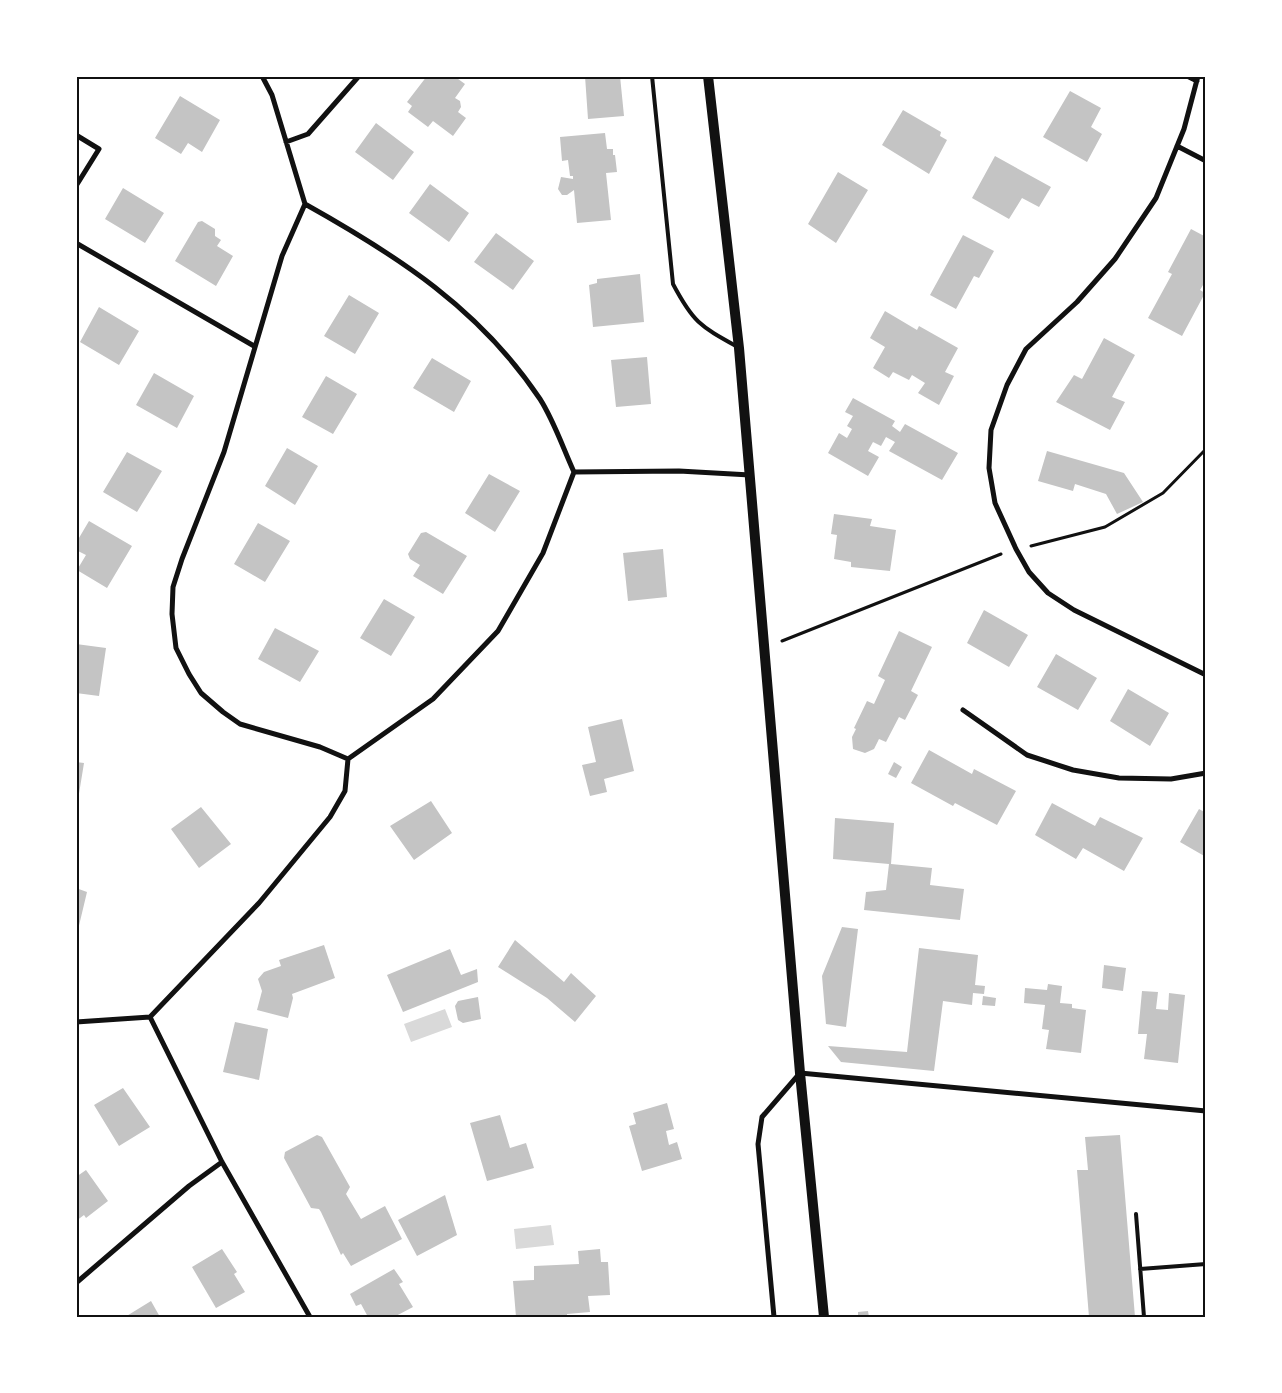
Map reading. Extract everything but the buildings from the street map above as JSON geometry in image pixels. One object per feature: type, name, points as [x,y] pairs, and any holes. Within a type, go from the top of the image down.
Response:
[{"type":"main road","points":[[708,76],[739,348],[751,475],[800,1073],[824,1317]]},
{"type":"street","points":[[262,76],[272,95],[305,204],[282,256],[224,452],[173,587],[172,614],[176,648],[201,693],[240,724],[320,747],[348,759]]},
{"type":"street","points":[[286,142],[308,134],[359,76]]},
{"type":"street","points":[[1187,76],[1198,79],[1177,146],[1156,198],[1115,259],[1077,302],[1026,349],[1007,385],[991,430],[989,468],[995,503],[1016,549],[1029,572],[1048,593],[1074,610],[1206,675]]},
{"type":"street","points":[[76,135],[99,149],[76,186]]},
{"type":"street","points":[[1177,146],[1206,161]]},
{"type":"street","points":[[76,1022],[150,1017],[259,903],[330,816],[344,791],[348,759],[433,699],[498,631],[543,553],[574,472],[541,401],[513,362],[476,320],[438,288],[372,244],[305,204]]},
{"type":"street","points":[[76,244],[254,346]]},
{"type":"street","points":[[574,472],[679,471],[751,475]]},
{"type":"street","points":[[963,710],[1027,754],[1073,770],[1119,778],[1163,779],[1206,773]]},
{"type":"street","points":[[150,1017],[222,1162],[310,1317]]},
{"type":"street","points":[[774,1317],[758,1144],[762,1117],[800,1073],[1206,1111]]},
{"type":"street","points":[[76,1283],[189,1186],[222,1162]]},
{"type":"lane","points":[[652,76],[673,284],[686,308],[702,327],[739,348]]},
{"type":"lane","points":[[1136,1214],[1144,1317]]},
{"type":"lane","points":[[1140,1269],[1206,1264]]},
{"type":"path","points":[[765,648],[1016,549],[1105,527],[1163,493],[1206,449]]},
{"type":"shaded area","points":[[445,1009],[452,1027],[411,1042],[404,1024]]},
{"type":"shaded area","points":[[551,1225],[554,1245],[516,1249],[514,1229]]}]
